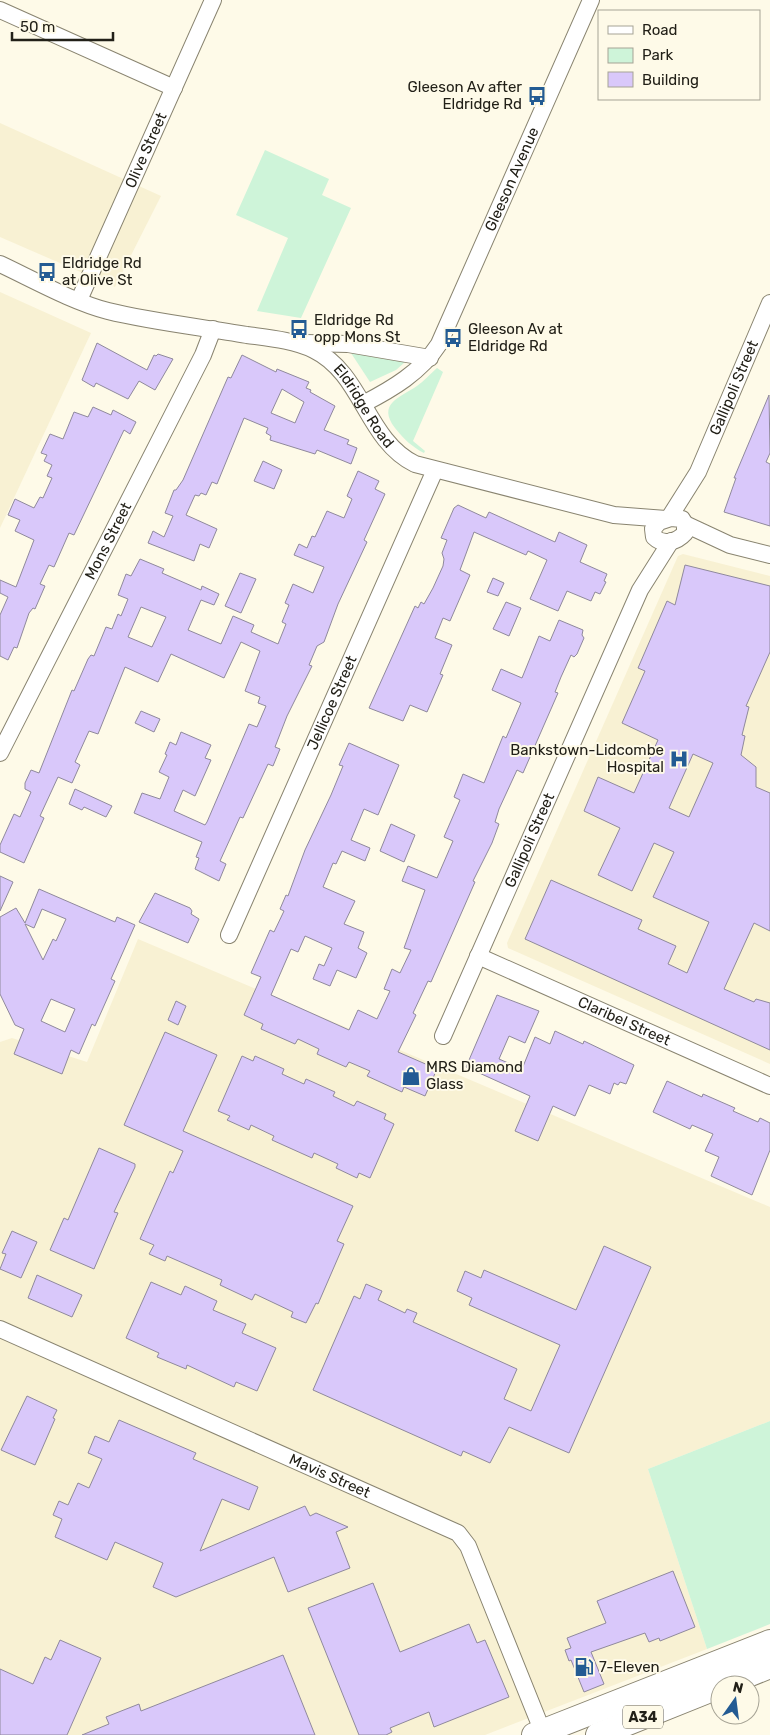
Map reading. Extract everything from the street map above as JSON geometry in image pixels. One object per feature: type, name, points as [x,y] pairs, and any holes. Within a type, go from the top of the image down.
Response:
[{"type":"highway","name":"A34","points":[[540,1734],[770,1642]]},
{"type":"highway","name":"A34","points":[[748,1675],[770,1666]]},
{"type":"highway","name":"A34","points":[[598,1735],[710,1690]]},
{"type":"street","name":"Olive Street","points":[[79,300],[213,0]]},
{"type":"street","name":"Gleeson Avenue","points":[[363,404],[408,377],[430,358],[439,344],[591,0]]},
{"type":"street","points":[[0,10],[174,88]]},
{"type":"street","name":"Eldridge Road","points":[[0,264],[79,300],[109,311],[293,342],[311,348],[333,362],[345,374],[381,435],[406,460],[435,470],[614,515],[676,521],[730,545]]},
{"type":"street","name":"Gallipoli Street","points":[[443,1036],[640,590],[673,540],[684,534],[676,521],[691,502],[698,472],[770,303]]},
{"type":"street","name":"Mons Street","points":[[0,753],[190,381],[213,329]]},
{"type":"street","points":[[293,342],[348,344],[430,358]]},
{"type":"street","name":"Jellicoe Street","points":[[229,936],[435,470]]},
{"type":"street","name":"Eldridge Road","points":[[614,515],[653,534],[660,542],[673,540],[730,545],[770,555]]},
{"type":"street","points":[[653,534],[656,525],[676,521]]},
{"type":"street","name":"Gallipoli Street","points":[[640,590],[653,534]]},
{"type":"street","name":"Claribel Street","points":[[478,956],[770,1086]]},
{"type":"street","name":"Mavis Street","points":[[0,1329],[458,1533],[468,1546],[540,1734]]},
{"type":"shaded area","points":[[0,123],[161,196],[115,287],[0,237]]},
{"type":"shaded area","points":[[0,292],[91,333],[0,528]]},
{"type":"shaded area","name":"Bankstown-Lidcombe Hospital","points":[[683,554],[770,576],[770,1064],[508,948],[507,943],[678,556]]},
{"type":"shaded area","points":[[138,939],[770,1207],[770,1421],[648,1469],[707,1649],[485,1735],[0,1735],[0,1042],[12,1038],[87,1062]]},
{"type":"green space","points":[[265,150],[329,179],[322,195],[351,208],[301,318],[257,311],[288,238],[236,215]]},
{"type":"green space","points":[[351,353],[404,360],[405,362],[396,370],[370,382]]},
{"type":"green space","points":[[437,368],[443,372],[413,441],[425,451],[424,453],[402,436],[390,420],[388,413],[392,402],[420,384]]},
{"type":"green space","points":[[770,1421],[770,1624],[707,1649],[648,1469]]},
{"type":"building","points":[[97,343],[147,370],[154,355],[158,354],[173,359],[155,390],[139,381],[128,399],[96,383],[94,387],[82,380]]},
{"type":"building","points":[[242,355],[276,372],[277,369],[309,382],[306,388],[311,390],[310,392],[335,406],[324,430],[349,440],[347,444],[357,448],[351,464],[317,450],[315,454],[270,440],[271,436],[266,433],[268,428],[244,418],[217,484],[212,482],[206,495],[201,493],[199,496],[195,495],[186,515],[217,529],[209,548],[200,544],[194,561],[148,543],[153,531],[164,537],[173,516],[165,513],[174,490],[183,480],[228,377],[231,378]],"holes":[[[282,389],[304,402],[295,423],[271,413]]]},
{"type":"building","points":[[769,395],[770,453],[766,462],[770,464],[770,526],[724,512],[736,478],[734,478]]},
{"type":"building","points":[[93,407],[111,415],[113,410],[136,422],[130,434],[124,430],[74,535],[69,533],[54,567],[49,565],[40,584],[45,586],[35,609],[33,608],[29,613],[17,648],[14,647],[8,660],[0,656],[0,615],[8,597],[0,593],[0,580],[16,587],[34,540],[15,531],[20,520],[8,515],[15,499],[34,508],[40,497],[43,498],[52,478],[47,476],[52,465],[44,461],[47,455],[41,453],[50,434],[63,439],[74,412],[88,417]]},
{"type":"building","points":[[263,461],[282,470],[274,489],[254,481]]},
{"type":"building","points":[[358,471],[379,481],[375,489],[385,494],[364,540],[367,542],[338,604],[324,642],[317,646],[309,665],[312,666],[287,716],[275,747],[280,749],[273,766],[268,764],[243,818],[240,817],[220,861],[226,864],[219,881],[195,869],[199,858],[196,857],[202,842],[134,813],[142,793],[160,799],[169,777],[159,772],[167,755],[165,754],[170,742],[176,745],[181,732],[211,745],[205,758],[211,760],[195,796],[183,790],[174,811],[205,825],[207,822],[249,724],[257,727],[266,706],[258,703],[260,697],[245,691],[260,651],[241,642],[224,678],[171,654],[158,682],[125,667],[98,734],[89,731],[75,762],[80,765],[72,783],[58,777],[40,816],[44,818],[24,863],[0,852],[0,845],[14,814],[20,817],[31,792],[25,789],[25,783],[31,770],[39,773],[72,690],[74,691],[88,659],[91,655],[94,656],[106,627],[112,629],[118,614],[121,616],[128,599],[118,595],[126,574],[131,576],[140,559],[164,569],[162,573],[201,590],[202,586],[219,594],[214,605],[201,600],[188,630],[221,644],[233,616],[254,625],[251,632],[278,644],[286,624],[282,622],[289,605],[285,603],[293,584],[313,593],[324,567],[294,555],[299,544],[307,548],[312,536],[315,537],[327,511],[344,518],[352,499],[347,496]],"holes":[[[141,607],[166,617],[152,647],[128,637]]]},
{"type":"building","points":[[458,505],[486,518],[489,512],[555,542],[559,532],[587,545],[580,562],[607,574],[604,581],[606,582],[600,594],[595,592],[591,601],[567,591],[558,611],[530,599],[547,560],[528,551],[526,555],[474,532],[460,570],[470,575],[450,621],[443,618],[435,638],[452,645],[440,674],[443,675],[427,712],[410,705],[403,721],[369,708],[415,606],[418,608],[421,602],[424,604],[443,566],[444,559],[442,553],[447,540],[441,538],[454,508]]},
{"type":"building","name":"Bankstown-Lidcombe Hospital","points":[[685,565],[770,586],[770,652],[746,706],[749,707],[742,735],[745,736],[741,755],[756,767],[756,787],[770,793],[770,931],[754,923],[724,989],[754,1002],[756,999],[770,1003],[770,1050],[525,939],[551,880],[642,920],[638,929],[676,946],[668,964],[687,973],[709,922],[653,897],[674,852],[654,843],[632,891],[598,875],[620,828],[584,811],[598,777],[634,793],[658,740],[622,723],[645,671],[638,668],[667,601],[675,605]],"holes":[[[693,754],[713,763],[689,817],[669,808]]]},
{"type":"building","points":[[240,573],[256,579],[241,613],[225,606]]},
{"type":"building","points":[[493,578],[504,583],[498,596],[487,592]]},
{"type":"building","points":[[506,602],[521,608],[509,636],[493,629]]},
{"type":"building","points":[[559,620],[583,630],[582,635],[584,638],[577,654],[574,657],[571,655],[561,677],[555,692],[558,693],[523,773],[517,770],[499,809],[495,822],[499,824],[492,843],[473,881],[475,882],[431,982],[428,981],[413,1013],[416,1015],[398,1052],[437,1069],[425,1096],[404,1087],[402,1092],[367,1076],[370,1071],[349,1062],[346,1067],[317,1054],[319,1049],[298,1039],[295,1044],[261,1029],[263,1024],[244,1015],[261,977],[251,973],[270,930],[274,932],[284,911],[280,909],[286,895],[288,896],[305,850],[331,795],[343,766],[339,765],[349,743],[399,765],[378,815],[364,809],[351,840],[370,848],[365,861],[342,851],[336,864],[333,863],[323,887],[355,901],[344,924],[364,932],[358,948],[367,953],[356,978],[337,970],[330,986],[313,979],[319,964],[324,966],[332,948],[305,936],[298,952],[291,949],[271,995],[349,1030],[358,1010],[377,1019],[390,991],[384,989],[392,969],[400,973],[411,950],[404,948],[425,890],[402,881],[408,866],[437,878],[453,841],[444,837],[460,800],[454,797],[463,774],[484,783],[503,736],[506,738],[521,703],[492,690],[501,669],[522,678],[539,636],[550,641]]},
{"type":"building","points":[[141,711],[160,719],[154,732],[135,723]]},
{"type":"building","points":[[75,789],[112,806],[106,817],[84,807],[82,810],[69,804]]},
{"type":"building","points":[[391,824],[415,835],[404,862],[380,851]]},
{"type":"building","points":[[0,876],[13,882],[0,911]]},
{"type":"building","points":[[39,889],[115,922],[117,917],[135,925],[111,979],[115,981],[95,1026],[92,1024],[79,1054],[71,1050],[62,1074],[14,1054],[24,1029],[15,1025],[0,994],[0,917],[16,908],[25,923]],"holes":[[[42,909],[66,919],[56,941],[53,939],[43,960],[25,924],[34,928]],[[51,999],[75,1009],[65,1032],[41,1021]]]},
{"type":"building","points":[[155,893],[190,908],[191,914],[199,919],[188,943],[139,922]]},
{"type":"building","points":[[497,995],[539,1011],[525,1043],[509,1036],[499,1059],[522,1069],[535,1037],[550,1044],[555,1031],[583,1044],[584,1041],[634,1065],[626,1084],[620,1082],[618,1085],[614,1083],[610,1094],[589,1085],[575,1116],[553,1106],[538,1141],[515,1131],[530,1096],[466,1067]]},
{"type":"building","points":[[176,1001],[186,1006],[178,1025],[168,1020]]},
{"type":"building","points":[[165,1032],[217,1055],[183,1131],[353,1206],[337,1241],[344,1244],[318,1304],[316,1303],[306,1323],[291,1317],[293,1312],[255,1294],[252,1300],[220,1285],[222,1280],[167,1256],[165,1261],[149,1254],[154,1245],[140,1239],[170,1171],[173,1173],[183,1151],[124,1125]]},
{"type":"building","points":[[242,1056],[253,1061],[255,1056],[284,1069],[282,1074],[304,1084],[306,1079],[335,1092],[333,1096],[354,1106],[357,1101],[386,1114],[384,1119],[394,1124],[370,1178],[359,1173],[357,1178],[336,1168],[338,1164],[314,1153],[312,1158],[272,1140],[274,1136],[251,1125],[249,1130],[227,1120],[230,1116],[218,1111]]},
{"type":"building","points":[[667,1081],[702,1097],[703,1094],[735,1108],[733,1111],[758,1122],[760,1118],[770,1123],[770,1150],[752,1195],[711,1176],[719,1157],[705,1151],[713,1134],[692,1125],[690,1129],[653,1112]]},
{"type":"building","points":[[99,1148],[135,1164],[135,1167],[114,1212],[118,1213],[94,1269],[50,1250],[64,1218],[68,1220]]},
{"type":"building","points":[[12,1231],[37,1242],[21,1278],[0,1269],[6,1254],[2,1253]]},
{"type":"building","points":[[604,1246],[651,1267],[569,1453],[509,1427],[490,1463],[463,1451],[461,1456],[313,1390],[354,1296],[360,1299],[366,1284],[382,1291],[378,1300],[405,1313],[407,1309],[417,1313],[413,1322],[517,1369],[504,1399],[531,1411],[560,1345],[469,1305],[472,1298],[457,1291],[465,1271],[481,1278],[484,1270],[576,1310]]},
{"type":"building","points":[[37,1275],[82,1295],[72,1317],[28,1298]]},
{"type":"building","points":[[151,1282],[181,1295],[185,1286],[217,1301],[213,1310],[246,1324],[242,1333],[276,1348],[257,1391],[236,1382],[234,1387],[187,1365],[186,1369],[157,1357],[159,1353],[126,1338]]},
{"type":"building","points":[[27,1396],[57,1410],[35,1465],[1,1450]]},
{"type":"building","points":[[119,1420],[196,1453],[193,1459],[258,1487],[249,1510],[222,1499],[200,1551],[305,1506],[310,1516],[316,1513],[348,1527],[336,1532],[350,1568],[288,1592],[274,1557],[176,1597],[153,1587],[163,1563],[115,1542],[107,1560],[55,1537],[62,1519],[53,1515],[59,1501],[68,1505],[78,1483],[89,1488],[102,1459],[88,1453],[95,1436],[109,1442]]},
{"type":"building","points":[[673,1571],[695,1627],[660,1641],[659,1638],[649,1642],[645,1633],[591,1652],[604,1684],[584,1692],[565,1650],[571,1648],[567,1638],[606,1623],[597,1601]]},
{"type":"building","points":[[373,1583],[400,1652],[469,1624],[477,1643],[485,1640],[509,1697],[434,1727],[429,1712],[390,1728],[392,1732],[386,1735],[359,1735],[308,1608]]},
{"type":"building","points":[[60,1640],[101,1658],[67,1735],[0,1735],[0,1669],[33,1684],[45,1657],[51,1660]]},
{"type":"building","points":[[283,1655],[315,1735],[82,1735],[109,1724],[106,1717],[139,1704],[141,1711]]},
{"type":"place","name":"Gleeson Av after Eldridge Rd","points":[[537,96]]},
{"type":"place","name":"Eldridge Rd at Olive St","points":[[47,272]]},
{"type":"place","name":"Eldridge Rd opp Mons St","points":[[299,329]]},
{"type":"place","name":"Gleeson Av at Eldridge Rd","points":[[453,338]]},
{"type":"place","name":"Bankstown-Lidcombe Hospital","points":[[679,759]]},
{"type":"place","name":"MRS Diamond Glass","points":[[411,1076]]},
{"type":"place","name":"7-Eleven","points":[[584,1667]]}]
